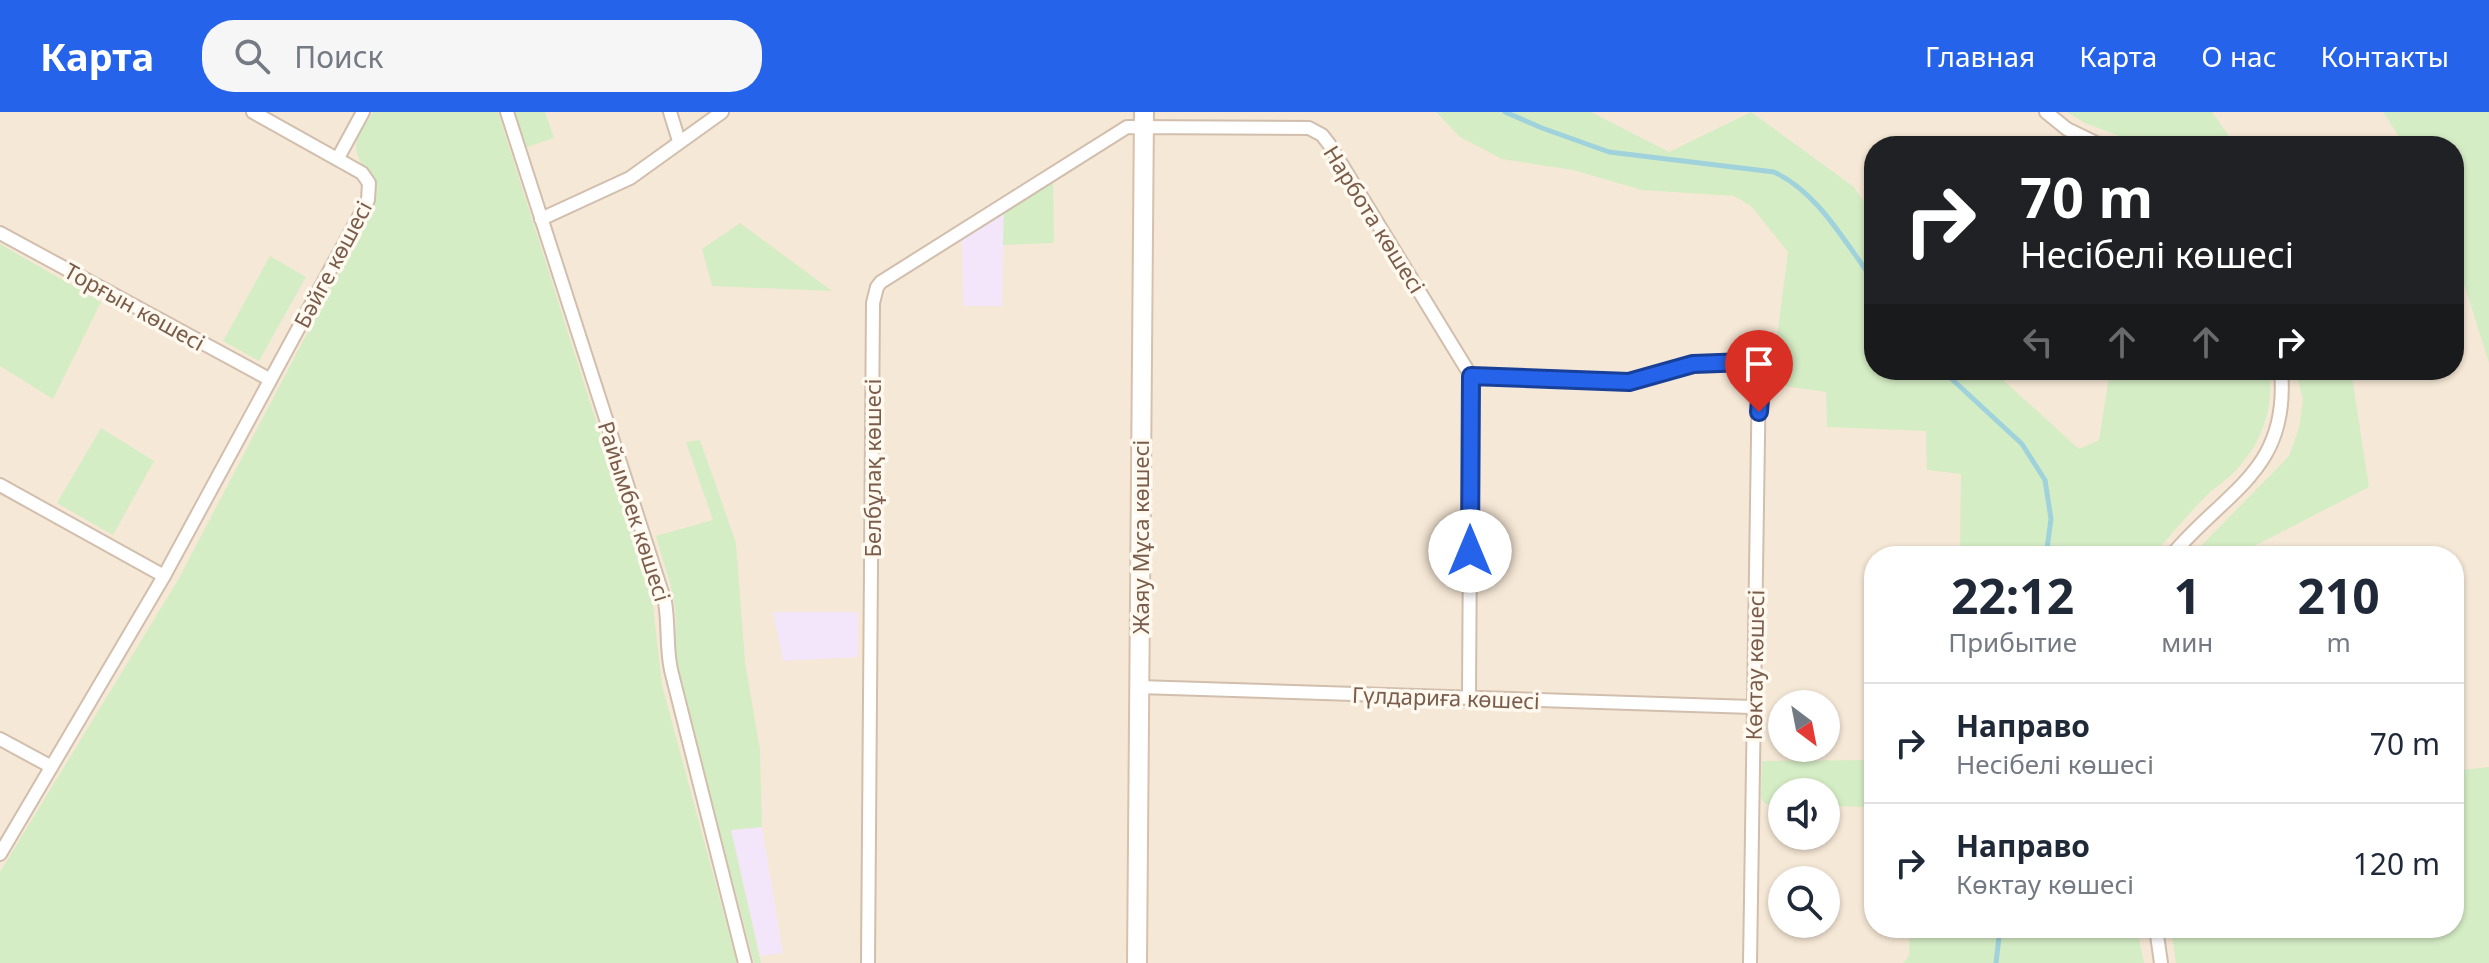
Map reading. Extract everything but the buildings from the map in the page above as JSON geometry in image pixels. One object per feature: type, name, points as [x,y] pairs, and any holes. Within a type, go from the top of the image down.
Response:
[{"type":"street","points":[[253,112],[338,158],[363,112]]},
{"type":"street","name":"Райымбек көшесі","points":[[507,112],[665,602],[667,652],[745,963]]},
{"type":"street","points":[[670,112],[679,141]]},
{"type":"street","points":[[541,219],[613,187],[722,112]]},
{"type":"street","points":[[2046,112],[2081,136]]},
{"type":"street","name":"Нарбота көшесі","points":[[1144,119],[1309,128],[1322,135],[1471,376]]},
{"type":"street","name":"Жаяу Мұса көшесі","points":[[1137,963],[1144,119]]},
{"type":"street","name":"Белбұлақ көшесі","points":[[868,963],[874,293],[888,276],[1144,119]]},
{"type":"street","name":"Бәйге көшесі","points":[[269,379],[368,200],[370,187],[367,178],[338,158]]},
{"type":"street","name":"Торғын көшесі","points":[[0,233],[269,379]]},
{"type":"street","name":"Көктау көшесі","points":[[1471,376],[1629,382],[1707,362],[1746,362],[1756,368],[1760,382],[1752,707],[1750,963]]},
{"type":"street","points":[[1469,697],[1471,376]]},
{"type":"street","points":[[0,854],[164,576],[269,379]]},
{"type":"street","points":[[2181,546],[2238,492],[2261,463],[2273,441],[2280,418],[2282,380]]},
{"type":"street","points":[[0,485],[164,576]]},
{"type":"street","name":"Гүлдариға көшесі","points":[[1139,687],[1752,707]]},
{"type":"street","points":[[0,739],[50,766]]},
{"type":"street","points":[[2157,938],[2161,963]]},
{"type":"shaded area","points":[[0,112],[2489,112],[2489,963],[0,963]]},
{"type":"shaded area","points":[[1004,210],[1002,306],[963,306],[962,237]]},
{"type":"shaded area","points":[[773,612],[858,612],[858,657],[783,661]]},
{"type":"shaded area","points":[[762,827],[783,953],[760,956],[731,830]]},
{"type":"green space","points":[[373,112],[498,112],[652,597],[662,685],[737,963],[0,963],[0,872],[178,580],[372,209],[376,189],[358,157],[356,144]]},
{"type":"green space","points":[[513,112],[545,112],[554,138],[524,148]]},
{"type":"green space","points":[[1436,112],[1591,112],[1669,152],[1751,112],[1854,187],[1864,202],[1864,380],[2003,380],[2079,449],[2099,440],[2108,380],[2270,380],[2268,410],[2261,434],[2239,467],[2202,500],[2161,546],[1960,546],[1961,474],[1927,470],[1926,431],[1827,427],[1826,392],[1771,384],[1788,252],[1751,206],[1734,196],[1642,190],[1573,170],[1502,159],[1460,137]]},
{"type":"green space","points":[[2067,112],[2212,112],[2229,136],[2119,136],[2085,123]]},
{"type":"green space","points":[[2383,112],[2489,112],[2489,363],[2464,284],[2464,136],[2399,136]]},
{"type":"green space","points":[[1053,179],[1054,243],[1003,245],[1004,210]]},
{"type":"green space","points":[[740,223],[832,291],[712,286],[702,249]]},
{"type":"green space","points":[[0,244],[101,302],[53,399],[0,366]]},
{"type":"green space","points":[[270,256],[306,277],[259,361],[223,341]]},
{"type":"green space","points":[[2298,380],[2353,380],[2369,487],[2254,546],[2201,546],[2289,456],[2299,428],[2303,400]]},
{"type":"green space","points":[[101,428],[154,461],[113,535],[57,503]]},
{"type":"green space","points":[[700,440],[736,543],[745,662],[760,750],[762,827],[731,830],[761,963],[754,963],[674,656],[674,602],[656,536],[713,520],[686,442]]},
{"type":"green space","points":[[1864,760],[1864,807],[1840,806],[1840,778],[1768,778],[1768,804],[1761,798],[1762,761]]},
{"type":"green space","points":[[2489,767],[2489,963],[2176,963],[2172,938],[2464,938],[2464,770]]},
{"type":"green space","points":[[1910,938],[2139,938],[2144,963],[1903,963],[1909,956]]},
{"type":"waterway","points":[[1505,112],[1609,152],[1774,172],[1790,181],[1817,205],[1864,267]]},
{"type":"waterway","points":[[1953,380],[2022,444],[2045,480],[2051,519],[2047,546]]},
{"type":"waterway","points":[[1996,963],[1999,938]]},
{"type":"route","points":[[1470,551],[1471,376],[1615,383],[1644,380],[1693,364],[1746,362],[1753,364],[1759,373],[1759,412]]}]
